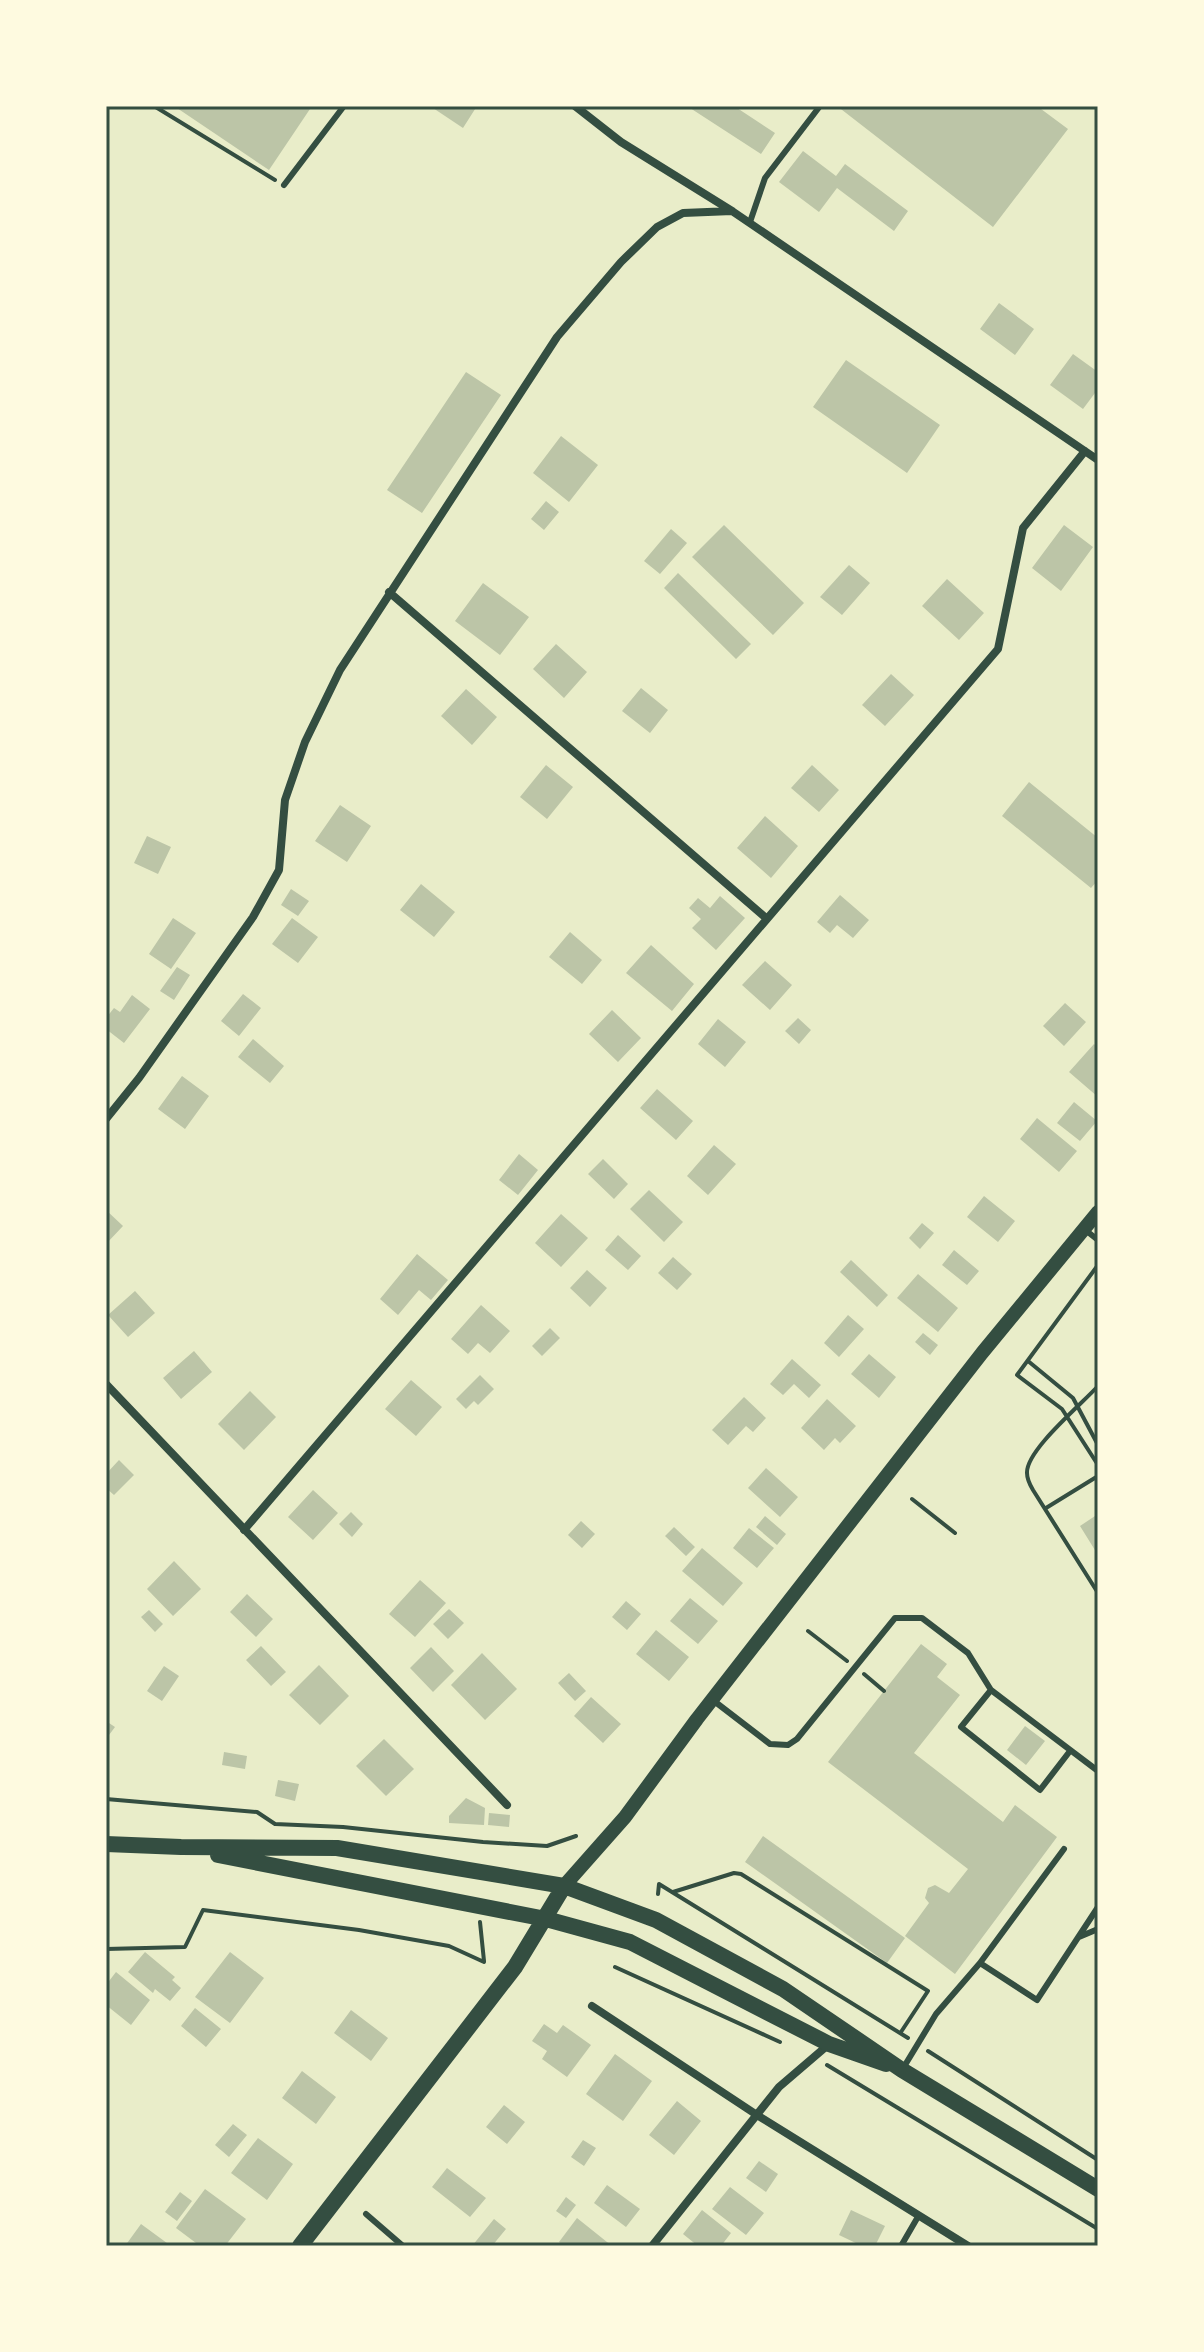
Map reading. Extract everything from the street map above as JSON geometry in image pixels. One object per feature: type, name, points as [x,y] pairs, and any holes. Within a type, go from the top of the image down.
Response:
[{"type":"main road","points":[[106,1844],[337,1848],[564,1886],[647,1916],[783,1989],[902,2070],[1098,2189]]},
{"type":"main road","points":[[181,1847],[546,1919],[630,1942],[829,2044],[902,2070]]},
{"type":"main road","points":[[300,2246],[506,1979],[564,1886]]},
{"type":"street","points":[[575,106],[621,142],[750,222],[1098,460]]},
{"type":"street","points":[[106,1119],[139,1078],[236,941],[279,870],[285,800],[305,742],[340,670],[557,337],[621,262],[657,227],[683,213],[732,211]]},
{"type":"street","points":[[244,1530],[998,649],[1023,528],[1085,451]]},
{"type":"street","points":[[389,592],[766,918]]},
{"type":"street","points":[[564,1886],[625,1817],[982,1353],[1098,1212]]},
{"type":"street","points":[[106,1384],[507,1805]]},
{"type":"street","points":[[592,2006],[757,2115],[968,2246]]},
{"type":"street","points":[[652,2246],[779,2087],[829,2044]]},
{"type":"lane","points":[[284,185],[344,106]]},
{"type":"lane","points":[[750,222],[765,178],[820,106]]},
{"type":"lane","points":[[1084,1229],[1098,1240]]},
{"type":"lane","points":[[713,1699],[770,1744],[788,1745],[797,1739],[895,1618],[922,1618],[968,1653],[991,1690],[1098,1771]]},
{"type":"lane","points":[[991,1690],[961,1727],[1040,1790],[1070,1751]]},
{"type":"lane","points":[[902,2070],[936,2014],[980,1963],[1064,1849]]},
{"type":"lane","points":[[980,1963],[1037,2000],[1098,1907]]},
{"type":"lane","points":[[1078,1938],[1098,1929]]},
{"type":"lane","points":[[366,2214],[403,2246]]},
{"type":"lane","points":[[901,2246],[919,2215]]},
{"type":"path","points":[[154,106],[284,185]]},
{"type":"path","points":[[1098,1265],[1017,1375],[1062,1409],[1098,1465]]},
{"type":"path","points":[[1028,1361],[1073,1398],[1098,1445]]},
{"type":"path","points":[[1098,1386],[1037,1449],[1028,1464],[1028,1480],[1098,1593]]},
{"type":"path","points":[[1046,1508],[1098,1476]]},
{"type":"path","points":[[912,1499],[955,1533]]},
{"type":"path","points":[[106,1799],[257,1812],[275,1824],[343,1827],[483,1842],[547,1846],[576,1836]]},
{"type":"path","points":[[673,1892],[734,1873],[741,1874],[928,1991],[900,2033]]},
{"type":"path","points":[[658,1894],[659,1884],[1098,2160]]},
{"type":"path","points":[[106,1949],[185,1947],[203,1910],[374,1932],[449,1946],[484,1962],[479,1919]]},
{"type":"path","points":[[615,1967],[814,2057],[1098,2229]]},
{"type":"building","points":[[174,106],[312,106],[269,170]]},
{"type":"building","points":[[430,106],[477,106],[463,128]]},
{"type":"building","points":[[687,106],[734,106],[775,133],[761,154]]},
{"type":"building","points":[[837,106],[1037,106],[1068,129],[993,227]]},
{"type":"building","points":[[803,151],[836,176],[845,164],[908,211],[894,231],[837,188],[819,212],[779,182]]},
{"type":"building","points":[[999,303],[1034,329],[1015,355],[980,329]]},
{"type":"building","points":[[1073,354],[1098,372],[1098,389],[1083,409],[1050,385]]},
{"type":"building","points":[[846,360],[940,425],[907,473],[813,407]]},
{"type":"building","points":[[466,372],[501,395],[422,513],[387,490]]},
{"type":"building","points":[[561,436],[598,465],[569,502],[533,473]]},
{"type":"building","points":[[546,501],[559,512],[544,530],[531,519]]},
{"type":"building","points":[[724,525],[804,603],[773,635],[692,557]]},
{"type":"building","points":[[1064,525],[1093,547],[1061,591],[1032,568]]},
{"type":"building","points":[[671,529],[687,543],[660,574],[644,561]]},
{"type":"building","points":[[849,565],[870,583],[842,615],[820,597]]},
{"type":"building","points":[[678,573],[751,644],[736,659],[664,588]]},
{"type":"building","points":[[947,579],[984,613],[959,640],[922,606]]},
{"type":"building","points":[[483,583],[529,617],[500,655],[455,621]]},
{"type":"building","points":[[556,644],[587,672],[564,698],[533,669]]},
{"type":"building","points":[[891,674],[914,695],[885,726],[862,705]]},
{"type":"building","points":[[641,688],[668,710],[650,733],[622,711]]},
{"type":"building","points":[[466,689],[497,717],[472,745],[441,716]]},
{"type":"building","points":[[546,765],[573,787],[547,819],[520,797]]},
{"type":"building","points":[[812,765],[839,790],[819,812],[791,788]]},
{"type":"building","points":[[1029,782],[1098,838],[1098,880],[1091,888],[1002,816]]},
{"type":"building","points":[[340,805],[371,826],[347,862],[315,841]]},
{"type":"building","points":[[765,816],[798,846],[771,878],[737,848]]},
{"type":"building","points":[[147,836],[171,847],[158,874],[134,863]]},
{"type":"building","points":[[421,884],[455,912],[434,937],[400,910]]},
{"type":"building","points":[[291,889],[309,901],[298,916],[281,905]]},
{"type":"building","points":[[840,895],[869,920],[853,938],[837,925],[830,933],[817,922]]},
{"type":"building","points":[[720,896],[745,918],[716,950],[692,928],[701,919],[689,908],[698,898],[710,908]]},
{"type":"building","points":[[173,918],[196,933],[171,969],[149,954]]},
{"type":"building","points":[[292,918],[318,937],[298,963],[272,944]]},
{"type":"building","points":[[570,932],[602,960],[582,984],[549,957]]},
{"type":"building","points":[[651,945],[694,984],[672,1011],[626,973]]},
{"type":"building","points":[[765,961],[792,985],[770,1010],[742,985]]},
{"type":"building","points":[[177,967],[190,975],[174,1000],[160,991]]},
{"type":"building","points":[[243,994],[261,1008],[239,1036],[221,1021]]},
{"type":"building","points":[[132,995],[150,1009],[124,1043],[106,1029],[106,1018],[114,1008],[120,1012]]},
{"type":"building","points":[[1065,1003],[1086,1022],[1064,1046],[1043,1026]]},
{"type":"building","points":[[612,1010],[641,1038],[618,1062],[589,1034]]},
{"type":"building","points":[[798,1018],[811,1030],[799,1044],[785,1031]]},
{"type":"building","points":[[718,1019],[746,1042],[725,1067],[698,1044]]},
{"type":"building","points":[[253,1039],[284,1066],[270,1083],[238,1057]]},
{"type":"building","points":[[1094,1044],[1098,1048],[1098,1097],[1069,1072]]},
{"type":"building","points":[[182,1076],[209,1096],[185,1129],[158,1109]]},
{"type":"building","points":[[657,1089],[693,1121],[676,1140],[640,1108]]},
{"type":"building","points":[[1074,1102],[1097,1121],[1080,1141],[1057,1123]]},
{"type":"building","points":[[1037,1118],[1077,1151],[1059,1172],[1020,1139]]},
{"type":"building","points":[[714,1145],[736,1164],[708,1195],[687,1176]]},
{"type":"building","points":[[519,1154],[538,1170],[518,1195],[499,1180]]},
{"type":"building","points":[[603,1159],[628,1184],[614,1199],[588,1174]]},
{"type":"building","points":[[649,1190],[683,1222],[664,1242],[630,1209]]},
{"type":"building","points":[[984,1196],[1015,1221],[998,1242],[967,1217]]},
{"type":"building","points":[[106,1210],[123,1226],[106,1244]]},
{"type":"building","points":[[561,1214],[588,1238],[561,1267],[535,1243]]},
{"type":"building","points":[[922,1223],[934,1233],[920,1249],[909,1238]]},
{"type":"building","points":[[618,1235],[641,1256],[628,1270],[605,1250]]},
{"type":"building","points":[[954,1250],[979,1271],[967,1285],[942,1265]]},
{"type":"building","points":[[417,1254],[448,1280],[431,1300],[419,1290],[398,1315],[380,1299]]},
{"type":"building","points":[[673,1257],[692,1274],[677,1290],[658,1273]]},
{"type":"building","points":[[851,1260],[888,1295],[877,1307],[840,1272]]},
{"type":"building","points":[[587,1270],[607,1288],[590,1307],[570,1288]]},
{"type":"building","points":[[918,1274],[958,1308],[938,1332],[897,1298]]},
{"type":"building","points":[[135,1291],[155,1313],[128,1337],[108,1315]]},
{"type":"building","points":[[481,1305],[510,1331],[490,1353],[478,1343],[468,1354],[451,1339]]},
{"type":"building","points":[[848,1315],[864,1329],[839,1357],[824,1343]]},
{"type":"building","points":[[550,1328],[560,1338],[542,1356],[532,1346]]},
{"type":"building","points":[[923,1333],[938,1345],[930,1355],[915,1342]]},
{"type":"building","points":[[194,1351],[212,1372],[181,1399],[163,1378]]},
{"type":"building","points":[[869,1354],[896,1377],[879,1398],[851,1374]]},
{"type":"building","points":[[792,1359],[821,1385],[809,1398],[794,1384],[783,1395],[770,1384]]},
{"type":"building","points":[[480,1375],[494,1389],[478,1405],[474,1401],[466,1409],[456,1399]]},
{"type":"building","points":[[411,1380],[442,1407],[416,1436],[385,1409]]},
{"type":"building","points":[[250,1391],[276,1417],[244,1450],[218,1424]]},
{"type":"building","points":[[744,1397],[766,1418],[753,1432],[746,1426],[728,1445],[712,1430]]},
{"type":"building","points":[[827,1399],[856,1426],[840,1443],[835,1438],[824,1450],[801,1428]]},
{"type":"building","points":[[119,1460],[134,1475],[114,1495],[106,1488],[106,1474]]},
{"type":"building","points":[[766,1468],[798,1497],[780,1517],[748,1488]]},
{"type":"building","points":[[313,1490],[338,1513],[313,1540],[288,1517]]},
{"type":"building","points":[[351,1512],[363,1524],[352,1537],[339,1524]]},
{"type":"building","points":[[1098,1514],[1098,1555],[1080,1526]]},
{"type":"building","points":[[765,1516],[786,1534],[777,1545],[756,1527]]},
{"type":"building","points":[[581,1521],[595,1534],[582,1548],[568,1535]]},
{"type":"building","points":[[674,1527],[695,1547],[686,1556],[665,1536]]},
{"type":"building","points":[[749,1528],[774,1548],[757,1568],[733,1548]]},
{"type":"building","points":[[702,1548],[743,1583],[723,1606],[682,1571]]},
{"type":"building","points":[[174,1561],[201,1589],[173,1616],[147,1589]]},
{"type":"building","points":[[420,1580],[446,1603],[415,1637],[389,1614]]},
{"type":"building","points":[[247,1594],[273,1619],[256,1637],[230,1612]]},
{"type":"building","points":[[690,1598],[718,1621],[698,1644],[670,1621]]},
{"type":"building","points":[[626,1601],[641,1614],[627,1630],[612,1617]]},
{"type":"building","points":[[449,1609],[464,1623],[448,1639],[433,1624]]},
{"type":"building","points":[[149,1610],[163,1624],[155,1632],[141,1617]]},
{"type":"building","points":[[656,1630],[689,1657],[669,1681],[636,1654]]},
{"type":"building","points":[[921,1644],[947,1664],[937,1677],[960,1695],[914,1753],[1003,1822],[1015,1805],[1057,1837],[955,1974],[905,1936],[929,1903],[925,1898],[928,1888],[935,1885],[949,1893],[968,1869],[828,1762]]},
{"type":"building","points":[[261,1646],[286,1672],[271,1686],[246,1660]]},
{"type":"building","points":[[431,1647],[454,1671],[433,1692],[410,1668]]},
{"type":"building","points":[[482,1653],[517,1689],[485,1720],[451,1685]]},
{"type":"building","points":[[319,1665],[349,1696],[320,1725],[289,1695]]},
{"type":"building","points":[[164,1666],[179,1676],[162,1701],[147,1691]]},
{"type":"building","points":[[569,1673],[586,1691],[575,1701],[558,1683]]},
{"type":"building","points":[[591,1697],[621,1724],[603,1743],[574,1716]]},
{"type":"building","points":[[106,1721],[115,1727],[106,1739]]},
{"type":"building","points":[[1025,1726],[1045,1741],[1026,1765],[1007,1750]]},
{"type":"building","points":[[384,1739],[414,1769],[386,1796],[356,1766]]},
{"type":"building","points":[[224,1752],[247,1756],[245,1769],[222,1765]]},
{"type":"building","points":[[278,1780],[299,1784],[295,1801],[275,1796]]},
{"type":"building","points":[[466,1798],[485,1808],[484,1825],[449,1823],[449,1816]]},
{"type":"building","points":[[489,1813],[510,1815],[509,1827],[488,1825]]},
{"type":"building","points":[[763,1836],[905,1938],[887,1963],[745,1862]]},
{"type":"building","points":[[145,1952],[175,1977],[172,1980],[181,1988],[170,2001],[155,1989],[153,1993],[128,1972]]},
{"type":"building","points":[[230,1952],[264,1978],[230,2023],[195,1997]]},
{"type":"building","points":[[116,1972],[150,2000],[131,2025],[106,2005],[106,1985]]},
{"type":"building","points":[[195,2008],[221,2029],[206,2047],[181,2026]]},
{"type":"building","points":[[351,2010],[388,2038],[371,2061],[334,2033]]},
{"type":"building","points":[[544,2024],[557,2033],[563,2025],[591,2045],[567,2077],[542,2059],[547,2051],[532,2041]]},
{"type":"building","points":[[615,2054],[652,2081],[623,2121],[586,2094]]},
{"type":"building","points":[[302,2071],[336,2097],[316,2124],[282,2098]]},
{"type":"building","points":[[677,2101],[701,2121],[674,2155],[649,2135]]},
{"type":"building","points":[[504,2105],[525,2122],[507,2144],[486,2127]]},
{"type":"building","points":[[233,2124],[247,2135],[229,2157],[215,2145]]},
{"type":"building","points":[[258,2138],[293,2164],[267,2200],[231,2173]]},
{"type":"building","points":[[583,2140],[596,2148],[584,2166],[571,2157]]},
{"type":"building","points":[[759,2161],[778,2174],[766,2192],[746,2178]]},
{"type":"building","points":[[447,2168],[486,2198],[470,2217],[432,2187]]},
{"type":"building","points":[[607,2185],[640,2209],[626,2227],[594,2203]]},
{"type":"building","points":[[730,2187],[764,2213],[746,2235],[712,2209]]},
{"type":"building","points":[[205,2189],[246,2219],[225,2246],[200,2246],[176,2228]]},
{"type":"building","points":[[180,2192],[192,2201],[177,2221],[165,2212]]},
{"type":"building","points":[[566,2197],[576,2205],[566,2218],[556,2211]]},
{"type":"building","points":[[702,2210],[731,2233],[721,2246],[698,2246],[683,2234]]},
{"type":"building","points":[[851,2210],[885,2226],[875,2246],[862,2246],[839,2235]]},
{"type":"building","points":[[577,2218],[612,2246],[564,2246],[559,2242]]},
{"type":"building","points":[[494,2219],[506,2229],[492,2246],[472,2246]]},
{"type":"building","points":[[141,2224],[171,2246],[125,2246]]}]
